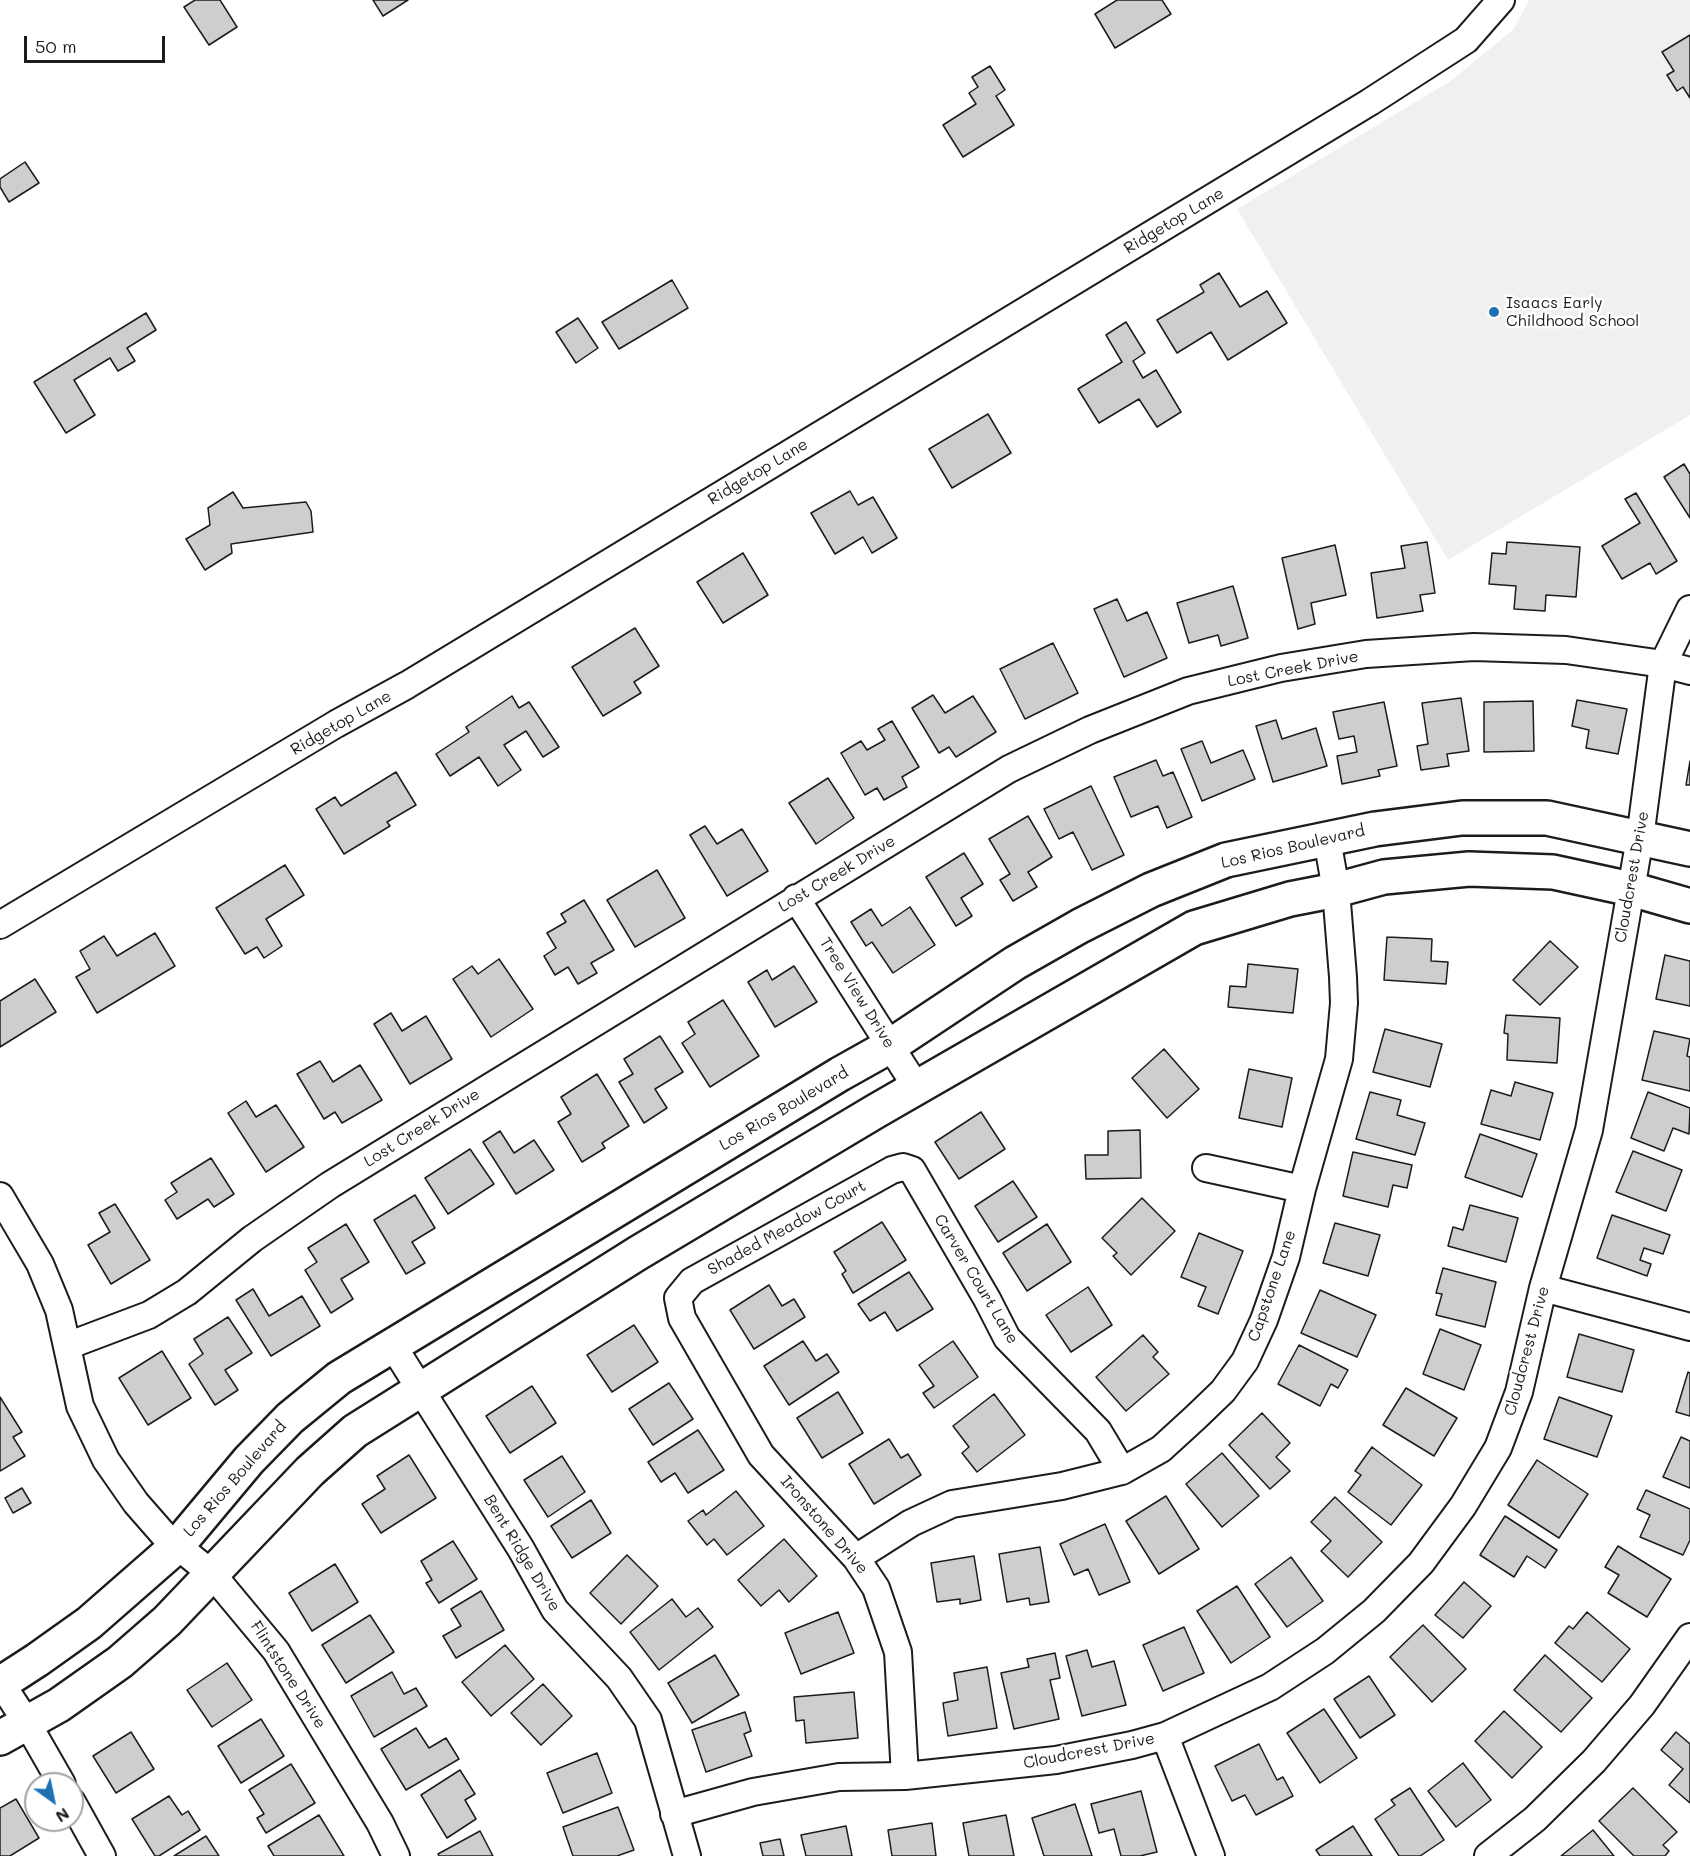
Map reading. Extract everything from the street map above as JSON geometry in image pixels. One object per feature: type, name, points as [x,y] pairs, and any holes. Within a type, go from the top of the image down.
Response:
[{"type":"main road","name":"Los Rios Boulevard","points":[[0,1684],[89,1623],[177,1546],[249,1460],[290,1418],[339,1378],[840,1074],[890,1046],[1015,963],[1080,926],[1151,890],[1226,860],[1375,829],[1462,818],[1547,818],[1690,849]]},
{"type":"main road","points":[[13,1730],[59,1705],[120,1662],[167,1622],[310,1471],[347,1438],[420,1389],[629,1259],[917,1088],[1194,928],[1290,899],[1384,877],[1469,869],[1552,872],[1630,889],[1690,906]]},
{"type":"street","name":"Ridgetop Lane","points":[[0,925],[336,724],[417,679],[1370,102],[1466,40],[1501,0]]},
{"type":"street","name":"Cloudcrest Drive","points":[[674,1814],[753,1792],[839,1777],[905,1776],[1056,1760],[1165,1736],[1270,1687],[1325,1651],[1374,1611],[1421,1563],[1463,1506],[1498,1448],[1519,1392],[1543,1288],[1589,1130],[1640,838],[1663,664],[1690,609]]},
{"type":"street","name":"Lost Creek Drive","points":[[67,1346],[149,1315],[187,1292],[252,1239],[330,1185],[1009,769],[1090,730],[1188,691],[1281,668],[1366,654],[1474,647],[1566,650],[1663,664],[1690,671]]},
{"type":"street","name":"Capstone Lane","points":[[856,1558],[911,1523],[952,1504],[1062,1486],[1122,1471],[1161,1449],[1223,1391],[1245,1361],[1264,1320],[1286,1257],[1302,1189],[1341,1048],[1344,1002],[1336,890],[1328,839]]},
{"type":"street","name":"Tree View Drive","points":[[796,898],[917,1088]]},
{"type":"street","name":"Shaded Meadow Court","points":[[678,1298],[693,1281],[892,1170],[903,1167]]},
{"type":"street","name":"Carver Court Lane","points":[[903,1167],[912,1170],[1007,1338],[1098,1431],[1122,1471]]},
{"type":"street","points":[[1206,1168],[1302,1189]]},
{"type":"street","name":"Flintstone Drive","points":[[0,1196],[40,1264],[58,1310],[80,1406],[106,1460],[136,1503],[164,1535],[212,1574],[276,1651],[380,1823],[396,1856]]},
{"type":"street","points":[[1543,1288],[1690,1327]]},
{"type":"street","name":"Ironstone Drive","points":[[678,1298],[682,1318],[761,1455],[856,1558],[876,1588],[898,1652],[905,1776]]},
{"type":"street","name":"Bent Ridge Drive","points":[[393,1346],[521,1549],[555,1610],[619,1678],[648,1720],[687,1856]]},
{"type":"street","points":[[1488,1856],[1535,1819],[1594,1761],[1642,1705],[1690,1637]]},
{"type":"street","points":[[0,1684],[13,1730],[51,1772]]},
{"type":"street","points":[[1165,1736],[1211,1856]]},
{"type":"street","points":[[84,1824],[102,1856]]},
{"type":"shaded area","name":"Isaacs Early Childhood School","points":[[1529,0],[1690,0],[1690,415],[1448,560],[1237,209],[1449,82],[1513,30]]},
{"type":"building","points":[[195,0],[220,0],[237,27],[209,45],[184,7]]},
{"type":"building","points":[[373,0],[408,0],[383,16]]},
{"type":"building","points":[[1117,0],[1162,0],[1171,14],[1115,48],[1095,14]]},
{"type":"building","points":[[1690,35],[1690,98],[1683,87],[1677,91],[1667,75],[1674,71],[1662,52]]},
{"type":"building","points":[[990,66],[1005,90],[996,96],[1014,125],[963,157],[943,125],[976,104],[969,93],[978,87],[972,77]]},
{"type":"building","points":[[25,162],[39,183],[9,202],[0,187],[0,179]]},
{"type":"building","points":[[1219,273],[1240,307],[1267,291],[1287,323],[1228,360],[1211,332],[1177,353],[1157,320],[1204,292],[1200,285]]},
{"type":"building","points":[[672,280],[688,308],[619,349],[602,322]]},
{"type":"building","points":[[146,313],[156,330],[127,348],[135,361],[118,371],[110,358],[74,380],[95,415],[66,433],[34,382]]},
{"type":"building","points":[[578,318],[598,348],[576,363],[556,332]]},
{"type":"building","points":[[1126,322],[1145,353],[1133,361],[1143,378],[1156,370],[1181,412],[1157,427],[1139,399],[1099,423],[1078,389],[1122,362],[1106,335]]},
{"type":"building","points":[[988,414],[1011,453],[952,488],[929,449]]},
{"type":"building","points":[[1684,464],[1690,474],[1690,518],[1664,477]]},
{"type":"building","points":[[850,491],[858,505],[873,497],[897,538],[872,553],[863,537],[835,554],[811,513]]},
{"type":"building","points":[[233,492],[243,508],[306,502],[311,511],[313,532],[231,544],[232,553],[205,570],[186,539],[210,525],[208,508]]},
{"type":"building","points":[[1636,493],[1677,561],[1656,574],[1650,563],[1622,579],[1602,546],[1640,523],[1625,499]]},
{"type":"building","points":[[1427,542],[1435,593],[1420,595],[1423,611],[1377,618],[1371,573],[1405,568],[1401,546]]},
{"type":"building","points":[[1507,542],[1580,547],[1576,597],[1546,595],[1545,611],[1514,609],[1516,586],[1489,584],[1492,553],[1506,554]]},
{"type":"building","points":[[1335,545],[1346,595],[1311,603],[1315,624],[1298,629],[1282,558]]},
{"type":"building","points":[[743,553],[768,595],[723,623],[697,582]]},
{"type":"building","points":[[1233,586],[1248,638],[1221,646],[1218,635],[1189,643],[1177,603]]},
{"type":"building","points":[[1117,599],[1127,621],[1147,612],[1167,658],[1124,677],[1094,609]]},
{"type":"building","points":[[635,628],[659,666],[634,682],[641,693],[603,716],[572,667]]},
{"type":"building","points":[[1053,643],[1078,693],[1025,719],[1000,669]]},
{"type":"building","points":[[933,695],[945,713],[973,696],[996,732],[956,757],[949,747],[939,753],[912,708]]},
{"type":"building","points":[[512,696],[519,708],[529,702],[559,747],[543,757],[526,731],[504,745],[521,770],[498,786],[479,757],[450,776],[436,754],[469,732],[466,727]]},
{"type":"building","points":[[1461,698],[1469,751],[1447,754],[1449,766],[1421,770],[1417,746],[1428,744],[1422,703]]},
{"type":"building","points":[[1577,700],[1627,709],[1618,754],[1586,748],[1589,730],[1572,726]]},
{"type":"building","points":[[1533,701],[1534,751],[1484,752],[1484,702]]},
{"type":"building","points":[[1384,702],[1397,766],[1378,770],[1380,776],[1342,784],[1337,756],[1357,752],[1354,736],[1339,739],[1333,712]]},
{"type":"building","points":[[1276,720],[1282,739],[1316,728],[1327,766],[1273,782],[1256,726]]},
{"type":"building","points":[[892,721],[919,767],[902,777],[907,787],[884,800],[877,788],[865,795],[841,753],[861,741],[867,750],[885,740],[878,729]]},
{"type":"building","points":[[1202,741],[1211,763],[1243,750],[1255,779],[1202,801],[1181,749]]},
{"type":"building","points":[[1156,760],[1163,776],[1173,772],[1192,817],[1167,828],[1158,806],[1131,817],[1114,777]]},
{"type":"building","points":[[1690,761],[1690,785],[1686,785]]},
{"type":"building","points":[[396,772],[416,805],[387,822],[390,826],[344,854],[316,809],[335,797],[341,806]]},
{"type":"building","points":[[828,778],[854,818],[816,844],[789,803]]},
{"type":"building","points":[[1091,786],[1124,855],[1092,870],[1073,832],[1059,839],[1044,809]]},
{"type":"building","points":[[1028,816],[1052,857],[1028,872],[1037,887],[1013,901],[1000,880],[1010,874],[989,839]]},
{"type":"building","points":[[705,826],[717,844],[742,829],[768,871],[727,896],[690,835]]},
{"type":"building","points":[[964,853],[983,884],[961,898],[972,916],[956,926],[926,877]]},
{"type":"building","points":[[285,865],[304,895],[266,919],[282,946],[264,958],[257,947],[245,954],[216,908]]},
{"type":"building","points":[[657,870],[685,918],[635,947],[607,900]]},
{"type":"building","points":[[584,900],[614,950],[591,963],[597,973],[578,984],[568,967],[555,975],[544,956],[556,948],[547,933],[566,922],[561,914]]},
{"type":"building","points":[[910,907],[935,945],[893,973],[872,942],[866,946],[851,922],[871,909],[882,926]]},
{"type":"building","points":[[155,933],[175,966],[97,1013],[76,977],[90,969],[80,951],[104,936],[117,956]]},
{"type":"building","points":[[1387,937],[1432,939],[1431,961],[1448,962],[1446,984],[1384,980]]},
{"type":"building","points":[[1550,941],[1578,967],[1540,1005],[1513,980]]},
{"type":"building","points":[[1665,955],[1690,961],[1690,1006],[1656,999]]},
{"type":"building","points":[[499,959],[533,1009],[491,1037],[453,979],[472,966],[478,974]]},
{"type":"building","points":[[1248,964],[1298,969],[1293,1013],[1228,1007],[1230,986],[1246,987]]},
{"type":"building","points":[[794,966],[817,1002],[775,1027],[748,982],[767,970],[772,980]]},
{"type":"building","points":[[35,979],[56,1012],[0,1047],[0,1001]]},
{"type":"building","points":[[723,1000],[759,1056],[710,1087],[682,1043],[695,1034],[688,1022]]},
{"type":"building","points":[[391,1013],[402,1031],[426,1016],[452,1059],[410,1084],[374,1024]]},
{"type":"building","points":[[1506,1015],[1560,1018],[1557,1063],[1507,1060],[1508,1034],[1504,1033]]},
{"type":"building","points":[[1385,1029],[1442,1044],[1430,1087],[1373,1072]]},
{"type":"building","points":[[1654,1031],[1690,1039],[1687,1056],[1690,1057],[1690,1091],[1642,1080]]},
{"type":"building","points":[[660,1036],[683,1072],[655,1089],[667,1108],[644,1123],[619,1082],[633,1074],[624,1059]]},
{"type":"building","points":[[1164,1049],[1199,1089],[1167,1118],[1132,1078]]},
{"type":"building","points":[[320,1061],[333,1082],[360,1065],[382,1100],[342,1123],[335,1112],[324,1119],[297,1074]]},
{"type":"building","points":[[1249,1069],[1292,1078],[1282,1127],[1239,1118]]},
{"type":"building","points":[[597,1074],[629,1126],[602,1143],[605,1148],[582,1162],[558,1122],[571,1114],[561,1097]]},
{"type":"building","points":[[1515,1082],[1553,1093],[1540,1140],[1481,1124],[1491,1090],[1511,1096]]},
{"type":"building","points":[[1370,1092],[1401,1100],[1397,1115],[1425,1123],[1415,1155],[1356,1139]]},
{"type":"building","points":[[1648,1092],[1690,1108],[1689,1134],[1673,1128],[1664,1151],[1631,1138]]},
{"type":"building","points":[[246,1101],[256,1117],[276,1105],[304,1147],[266,1172],[228,1113]]},
{"type":"building","points":[[981,1112],[1005,1149],[959,1179],[935,1142]]},
{"type":"building","points":[[1140,1130],[1141,1178],[1086,1179],[1085,1155],[1108,1155],[1108,1131]]},
{"type":"building","points":[[500,1131],[514,1153],[534,1140],[554,1170],[516,1194],[483,1142]]},
{"type":"building","points":[[1480,1134],[1537,1154],[1522,1197],[1465,1177]]},
{"type":"building","points":[[470,1149],[494,1184],[448,1214],[425,1178]]},
{"type":"building","points":[[1633,1151],[1682,1170],[1666,1211],[1616,1192]]},
{"type":"building","points":[[1353,1152],[1412,1165],[1407,1188],[1393,1185],[1388,1207],[1343,1196]]},
{"type":"building","points":[[211,1158],[234,1194],[214,1207],[208,1199],[177,1219],[165,1200],[177,1192],[171,1183]]},
{"type":"building","points":[[1013,1181],[1037,1217],[998,1242],[975,1206]]},
{"type":"building","points":[[415,1195],[435,1228],[412,1242],[425,1263],[406,1274],[374,1220]]},
{"type":"building","points":[[1142,1198],[1175,1231],[1131,1275],[1113,1256],[1117,1253],[1102,1238]]},
{"type":"building","points":[[115,1204],[150,1260],[111,1284],[88,1245],[110,1232],[99,1213]]},
{"type":"building","points":[[1470,1205],[1518,1218],[1506,1262],[1448,1246],[1453,1227],[1463,1230]]},
{"type":"building","points":[[1612,1215],[1670,1235],[1663,1254],[1644,1248],[1640,1260],[1651,1264],[1647,1276],[1597,1258]]},
{"type":"building","points":[[882,1222],[906,1260],[853,1293],[842,1274],[846,1271],[834,1252]]},
{"type":"building","points":[[1335,1223],[1380,1235],[1368,1276],[1323,1263]]},
{"type":"building","points":[[346,1224],[369,1262],[341,1279],[353,1299],[331,1313],[305,1270],[317,1262],[308,1248]]},
{"type":"building","points":[[1047,1224],[1071,1262],[1027,1291],[1003,1253]]},
{"type":"building","points":[[1199,1233],[1243,1251],[1218,1314],[1198,1306],[1206,1287],[1181,1277]]},
{"type":"building","points":[[1443,1268],[1496,1282],[1485,1327],[1436,1315],[1442,1294],[1436,1293]]},
{"type":"building","points":[[909,1272],[933,1309],[897,1331],[885,1312],[870,1321],[858,1304]]},
{"type":"building","points":[[769,1285],[782,1306],[794,1299],[805,1317],[754,1349],[730,1310]]},
{"type":"building","points":[[1088,1287],[1112,1325],[1071,1352],[1046,1315]]},
{"type":"building","points":[[253,1289],[269,1316],[302,1296],[320,1326],[271,1356],[236,1300]]},
{"type":"building","points":[[1320,1290],[1376,1315],[1357,1357],[1301,1333]]},
{"type":"building","points":[[228,1317],[252,1353],[225,1370],[238,1390],[215,1405],[189,1364],[203,1354],[194,1339]]},
{"type":"building","points":[[634,1325],[658,1362],[612,1392],[587,1355]]},
{"type":"building","points":[[1440,1329],[1481,1345],[1464,1390],[1423,1374]]},
{"type":"building","points":[[1579,1334],[1634,1350],[1622,1392],[1567,1377]]},
{"type":"building","points":[[1143,1335],[1158,1352],[1153,1357],[1169,1374],[1126,1411],[1096,1377]]},
{"type":"building","points":[[803,1341],[816,1361],[827,1354],[839,1372],[789,1405],[764,1366]]},
{"type":"building","points":[[953,1341],[978,1377],[934,1408],[923,1393],[934,1386],[919,1365]]},
{"type":"building","points":[[1299,1345],[1348,1370],[1338,1388],[1331,1384],[1320,1406],[1278,1384]]},
{"type":"building","points":[[162,1351],[191,1398],[148,1425],[119,1378]]},
{"type":"building","points":[[1688,1372],[1690,1373],[1690,1416],[1676,1412]]},
{"type":"building","points":[[669,1383],[693,1419],[653,1445],[629,1409]]},
{"type":"building","points":[[532,1386],[556,1423],[510,1453],[486,1416]]},
{"type":"building","points":[[1406,1388],[1457,1418],[1434,1456],[1383,1425]]},
{"type":"building","points":[[838,1392],[863,1433],[822,1458],[797,1418]]},
{"type":"building","points":[[994,1394],[1025,1435],[977,1472],[962,1453],[969,1447],[953,1426]]},
{"type":"building","points":[[0,1397],[22,1432],[13,1437],[25,1456],[0,1471]]},
{"type":"building","points":[[1559,1397],[1612,1416],[1597,1457],[1544,1439]]},
{"type":"building","points":[[1262,1413],[1290,1443],[1276,1457],[1290,1471],[1270,1489],[1229,1445]]},
{"type":"building","points":[[698,1430],[724,1470],[688,1493],[675,1473],[661,1482],[648,1462]]},
{"type":"building","points":[[1681,1437],[1690,1441],[1690,1488],[1663,1477]]},
{"type":"building","points":[[889,1439],[901,1458],[908,1454],[921,1475],[874,1504],[849,1464]]},
{"type":"building","points":[[1372,1447],[1422,1485],[1391,1525],[1348,1492],[1361,1475],[1355,1471]]},
{"type":"building","points":[[1222,1453],[1259,1496],[1222,1527],[1186,1484]]},
{"type":"building","points":[[409,1455],[436,1498],[381,1533],[362,1504],[385,1489],[377,1476]]},
{"type":"building","points":[[562,1456],[585,1492],[548,1517],[524,1480]]},
{"type":"building","points":[[1537,1460],[1588,1494],[1559,1538],[1508,1505]]},
{"type":"building","points":[[22,1488],[31,1503],[13,1513],[5,1498]]},
{"type":"building","points":[[1646,1490],[1690,1509],[1690,1540],[1683,1555],[1640,1537],[1650,1515],[1637,1509]]},
{"type":"building","points":[[736,1491],[764,1526],[727,1555],[714,1539],[707,1545],[688,1521],[703,1510],[706,1515]]},
{"type":"building","points":[[1166,1496],[1199,1549],[1159,1574],[1126,1521]]},
{"type":"building","points":[[1335,1497],[1382,1542],[1348,1577],[1321,1551],[1331,1541],[1311,1522]]},
{"type":"building","points":[[591,1500],[611,1533],[572,1558],[551,1526]]},
{"type":"building","points":[[1505,1516],[1557,1550],[1545,1568],[1527,1556],[1514,1577],[1480,1555]]},
{"type":"building","points":[[1105,1524],[1130,1582],[1099,1595],[1088,1569],[1074,1575],[1060,1544]]},
{"type":"building","points":[[784,1539],[817,1576],[789,1602],[779,1590],[761,1606],[738,1580]]},
{"type":"building","points":[[453,1541],[477,1579],[439,1603],[426,1583],[432,1580],[421,1561]]},
{"type":"building","points":[[1618,1546],[1671,1579],[1647,1617],[1608,1593],[1619,1575],[1605,1567]]},
{"type":"building","points":[[1040,1547],[1049,1602],[1030,1605],[1029,1598],[1007,1602],[999,1554]]},
{"type":"building","points":[[627,1555],[658,1586],[621,1624],[590,1593]]},
{"type":"building","points":[[974,1556],[981,1600],[960,1604],[960,1599],[937,1602],[931,1563]]},
{"type":"building","points":[[1291,1557],[1323,1601],[1287,1627],[1255,1584]]},
{"type":"building","points":[[335,1564],[358,1602],[312,1631],[289,1593]]},
{"type":"building","points":[[1464,1582],[1491,1606],[1463,1638],[1435,1615]]},
{"type":"building","points":[[1237,1586],[1270,1637],[1231,1663],[1197,1611]]},
{"type":"building","points":[[481,1591],[504,1630],[456,1658],[443,1636],[461,1626],[451,1609]]},
{"type":"building","points":[[672,1599],[686,1617],[698,1608],[713,1627],[659,1670],[630,1632]]},
{"type":"building","points":[[838,1612],[854,1653],[801,1674],[785,1633]]},
{"type":"building","points":[[1587,1612],[1630,1649],[1602,1682],[1555,1643],[1569,1626],[1573,1629]]},
{"type":"building","points":[[370,1615],[394,1652],[346,1683],[322,1645]]},
{"type":"building","points":[[1423,1625],[1466,1669],[1432,1702],[1390,1657]]},
{"type":"building","points":[[1184,1627],[1204,1673],[1163,1691],[1143,1645]]},
{"type":"building","points":[[505,1645],[534,1679],[491,1716],[462,1682]]},
{"type":"building","points":[[1087,1650],[1092,1667],[1114,1661],[1126,1705],[1082,1716],[1066,1656]]},
{"type":"building","points":[[1055,1653],[1060,1678],[1050,1680],[1059,1719],[1014,1729],[1001,1673],[1029,1667],[1027,1659]]},
{"type":"building","points":[[715,1655],[739,1695],[692,1723],[668,1683]]},
{"type":"building","points":[[1545,1655],[1592,1698],[1561,1732],[1514,1690]]},
{"type":"building","points":[[227,1663],[252,1700],[212,1727],[187,1690]]},
{"type":"building","points":[[987,1667],[997,1728],[948,1736],[943,1703],[958,1700],[954,1673]]},
{"type":"building","points":[[392,1672],[404,1694],[416,1688],[427,1706],[374,1737],[351,1696]]},
{"type":"building","points":[[1369,1676],[1395,1715],[1360,1738],[1334,1699]]},
{"type":"building","points":[[543,1684],[572,1716],[541,1745],[511,1713]]},
{"type":"building","points":[[854,1692],[858,1738],[806,1743],[804,1720],[796,1721],[794,1697]]},
{"type":"building","points":[[1324,1709],[1357,1758],[1320,1783],[1287,1733]]},
{"type":"building","points":[[1504,1711],[1542,1747],[1512,1778],[1475,1741]]},
{"type":"building","points":[[745,1712],[751,1731],[744,1734],[752,1756],[706,1772],[692,1730]]},
{"type":"building","points":[[261,1719],[284,1756],[241,1783],[218,1746]]},
{"type":"building","points":[[416,1728],[429,1748],[446,1738],[459,1759],[406,1790],[381,1749]]},
{"type":"building","points":[[131,1732],[154,1769],[116,1793],[93,1756]]},
{"type":"building","points":[[1676,1732],[1690,1744],[1690,1803],[1669,1785],[1683,1769],[1661,1750]]},
{"type":"building","points":[[1259,1744],[1277,1780],[1283,1777],[1293,1796],[1256,1815],[1245,1795],[1232,1801],[1215,1766]]},
{"type":"building","points":[[597,1753],[612,1793],[563,1813],[547,1773]]},
{"type":"building","points":[[1463,1763],[1491,1800],[1456,1827],[1428,1791]]},
{"type":"building","points":[[291,1764],[315,1803],[266,1833],[257,1818],[264,1814],[249,1790]]},
{"type":"building","points":[[460,1770],[475,1794],[465,1800],[476,1819],[447,1838],[421,1795]]},
{"type":"building","points":[[1410,1788],[1444,1840],[1420,1856],[1399,1856],[1375,1819],[1395,1805],[1391,1800]]},
{"type":"building","points":[[1633,1788],[1677,1832],[1663,1845],[1669,1851],[1665,1856],[1634,1856],[1599,1821]]},
{"type":"building","points":[[1141,1791],[1157,1852],[1140,1856],[1121,1856],[1114,1829],[1099,1833],[1091,1804]]},
{"type":"building","points":[[169,1796],[182,1815],[188,1811],[200,1830],[159,1856],[155,1856],[132,1819]]},
{"type":"building","points":[[16,1799],[24,1813],[24,1832],[35,1832],[39,1838],[10,1856],[0,1856],[0,1808]]},
{"type":"building","points":[[1075,1804],[1092,1856],[1044,1856],[1032,1818]]},
{"type":"building","points":[[618,1807],[634,1850],[617,1856],[573,1856],[563,1827]]},
{"type":"building","points":[[319,1815],[344,1856],[274,1856],[268,1846]]},
{"type":"building","points":[[1006,1815],[1014,1856],[969,1856],[963,1823]]},
{"type":"building","points":[[932,1823],[936,1856],[892,1856],[888,1830]]},
{"type":"building","points":[[846,1826],[852,1856],[806,1856],[801,1835]]},
{"type":"building","points":[[1353,1826],[1372,1856],[1320,1856],[1316,1850]]},
{"type":"building","points":[[1593,1830],[1614,1856],[1561,1856]]},
{"type":"building","points":[[480,1831],[493,1856],[439,1856],[438,1854]]},
{"type":"building","points":[[206,1836],[219,1856],[174,1856]]},
{"type":"building","points":[[780,1839],[784,1856],[763,1856],[760,1843]]},
{"type":"place","name":"Isaacs Early Childhood School","points":[[1494,312]]}]
